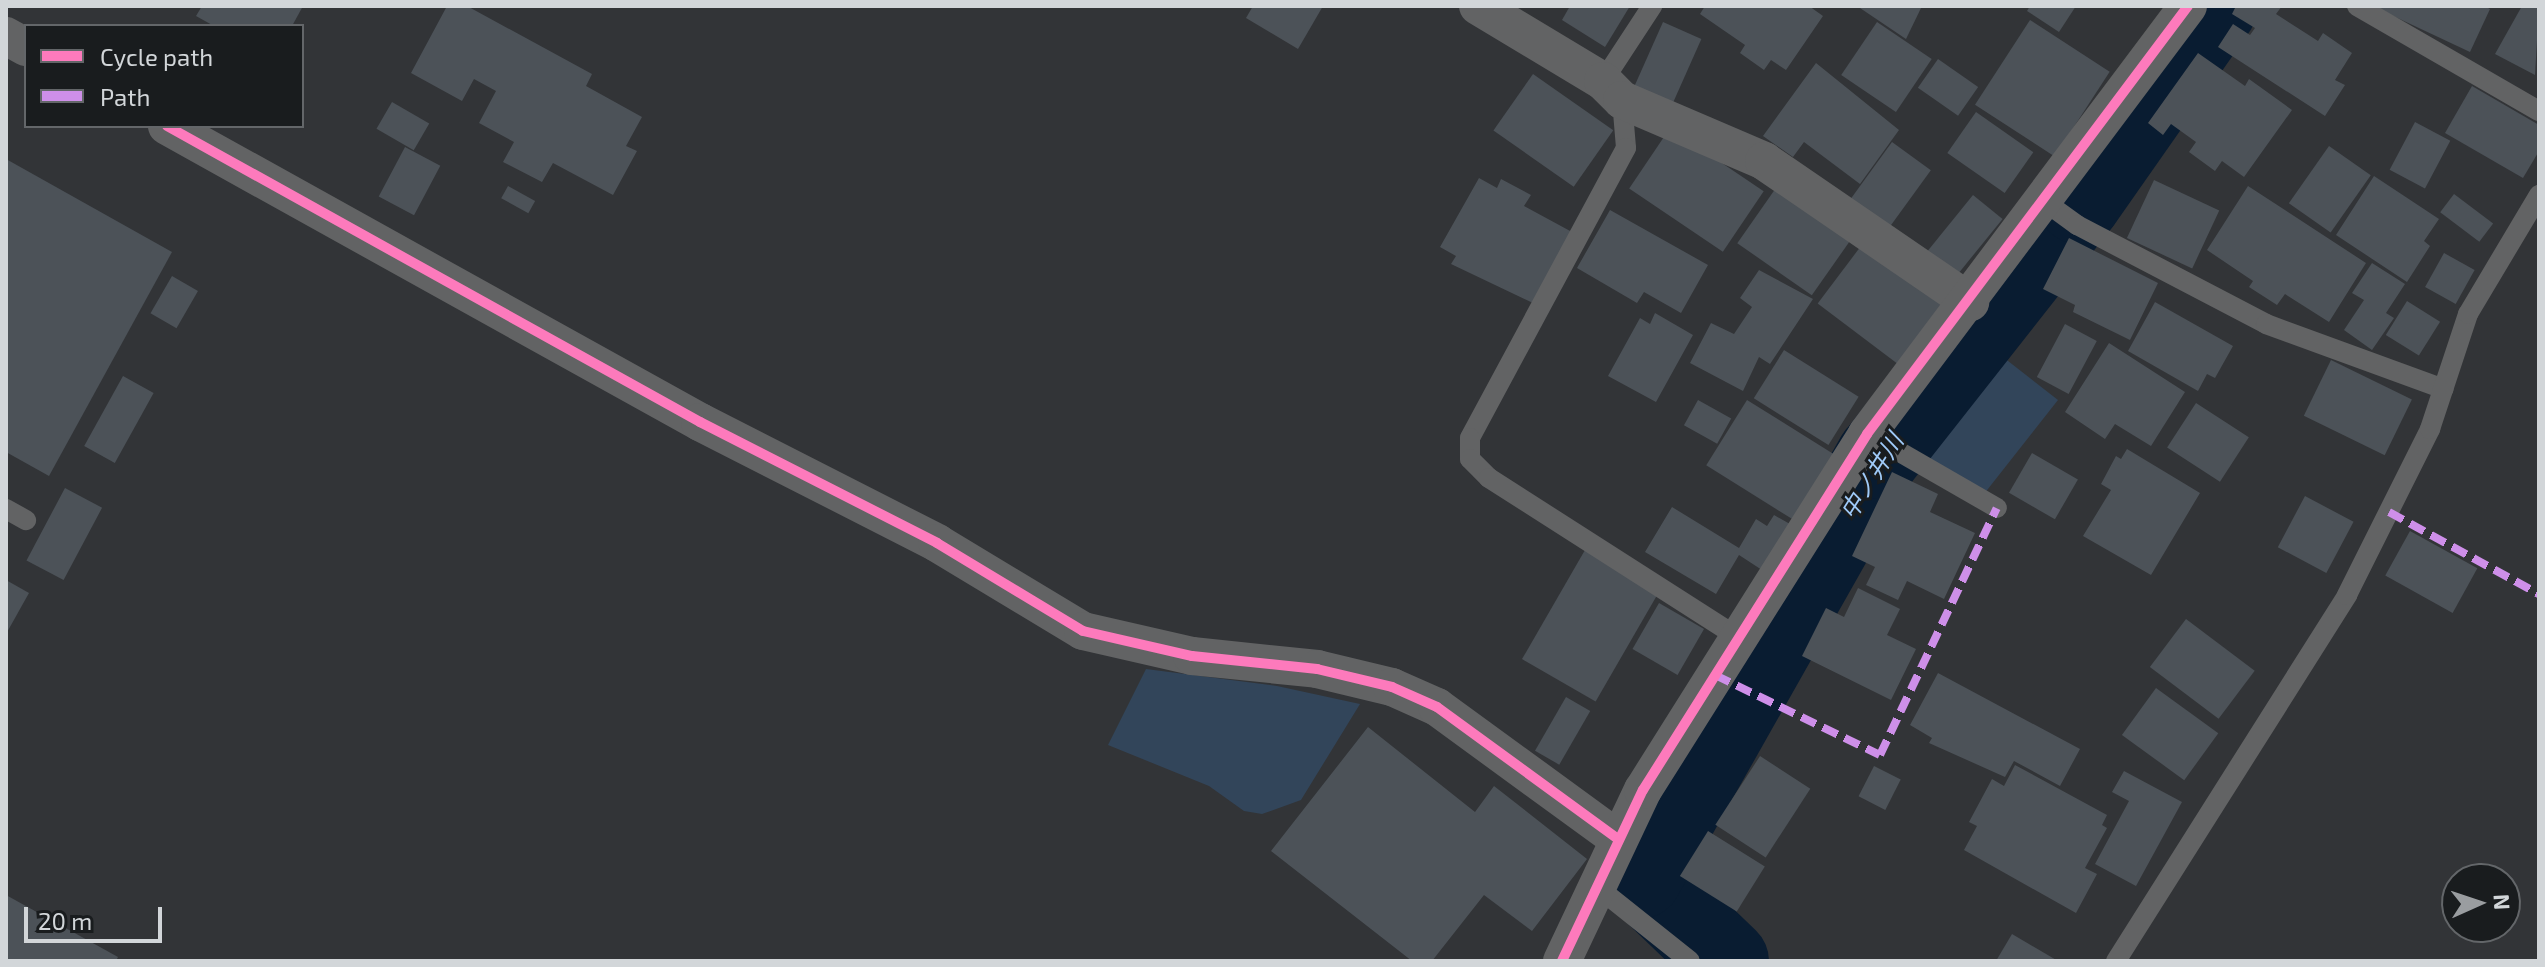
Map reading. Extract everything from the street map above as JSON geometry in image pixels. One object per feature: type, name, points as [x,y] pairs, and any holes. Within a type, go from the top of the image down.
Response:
[{"type":"street","points":[[1478,6],[1612,90],[1764,161],[1970,302]]},
{"type":"street","points":[[1562,961],[1618,839],[1699,698],[1883,437],[1970,302],[2052,206],[2188,6]]},
{"type":"street","points":[[6,36],[24,46]]},
{"type":"street","points":[[171,128],[700,422],[937,543],[1083,631],[1192,656],[1317,669],[1392,687],[1437,707],[1618,839]]},
{"type":"lane","points":[[1652,6],[1612,90],[1626,148],[1470,438],[1470,459],[1489,478],[1741,639]]},
{"type":"lane","points":[[2357,6],[2539,111]]},
{"type":"lane","points":[[2116,961],[2347,595],[2430,429],[2468,314],[2539,195]]},
{"type":"lane","points":[[2052,206],[2077,225],[2266,324],[2444,389]]},
{"type":"lane","points":[[1883,437],[1997,508]]},
{"type":"lane","points":[[6,509],[26,520]]},
{"type":"lane","points":[[1596,886],[1690,961]]},
{"type":"shaded area","points":[[1985,343],[2058,400],[1984,494],[1921,459],[1910,446],[1912,429]]},
{"type":"shaded area","points":[[1146,669],[1277,686],[1360,704],[1301,800],[1262,814],[1244,811],[1209,786],[1108,745]]},
{"type":"building","points":[[202,6],[303,6],[293,24],[210,24],[196,16]]},
{"type":"building","points":[[447,6],[467,6],[592,74],[586,86],[642,117],[626,146],[637,151],[613,195],[553,163],[542,182],[503,162],[514,142],[479,123],[496,91],[474,79],[462,101],[411,73]]},
{"type":"building","points":[[1253,6],[1323,6],[1298,49],[1246,18]]},
{"type":"building","points":[[1570,6],[1630,6],[1605,47],[1562,20]]},
{"type":"building","points":[[1705,6],[1809,6],[1823,16],[1786,70],[1771,60],[1764,70],[1740,53],[1745,45],[1700,14]]},
{"type":"building","points":[[1857,6],[1922,6],[1906,39]]},
{"type":"building","points":[[2030,6],[2076,6],[2059,32],[2027,11]]},
{"type":"building","points":[[2236,6],[2282,6],[2276,14],[2318,41],[2323,33],[2352,53],[2335,80],[2345,85],[2325,116],[2218,47],[2233,24],[2250,35],[2255,28],[2232,14]]},
{"type":"building","points":[[2372,6],[2484,6],[2490,9],[2470,52]]},
{"type":"building","points":[[2522,6],[2539,6],[2535,75],[2495,54]]},
{"type":"building","points":[[2030,20],[2110,72],[2055,156],[1975,105]]},
{"type":"building","points":[[1663,22],[1701,39],[1673,103],[1635,86]]},
{"type":"building","points":[[1877,22],[1932,59],[1896,112],[1841,75]]},
{"type":"building","points":[[2198,53],[2245,86],[2249,79],[2292,110],[2244,177],[2222,161],[2215,171],[2189,152],[2196,142],[2171,124],[2163,135],[2148,123]]},
{"type":"building","points":[[1938,59],[1978,87],[1958,116],[1918,88]]},
{"type":"building","points":[[1816,63],[1899,130],[1860,184],[1804,142],[1793,157],[1763,136]]},
{"type":"building","points":[[1533,74],[1613,130],[1574,187],[1493,131]]},
{"type":"building","points":[[2472,86],[2539,125],[2539,151],[2523,178],[2445,133]]},
{"type":"building","points":[[392,102],[429,124],[414,150],[376,129]]},
{"type":"building","points":[[1976,112],[2033,152],[2005,193],[1947,153]]},
{"type":"building","points":[[2415,122],[2450,141],[2425,188],[2390,170]]},
{"type":"building","points":[[1670,128],[1764,191],[1723,252],[1629,189]]},
{"type":"building","points":[[1892,142],[1931,170],[1887,231],[1848,203]]},
{"type":"building","points":[[2329,146],[2371,175],[2331,233],[2289,203]]},
{"type":"building","points":[[405,147],[440,166],[414,215],[379,196]]},
{"type":"building","points":[[6,159],[172,252],[49,476],[6,452]]},
{"type":"building","points":[[2374,176],[2439,219],[2424,241],[2430,246],[2407,282],[2336,235]]},
{"type":"building","points":[[1479,178],[1497,188],[1501,179],[1531,195],[1524,206],[1572,232],[1533,303],[1451,264],[1456,256],[1440,247]]},
{"type":"building","points":[[2154,180],[2219,210],[2192,268],[2127,238]]},
{"type":"building","points":[[1778,185],[1853,237],[1812,295],[1737,243]]},
{"type":"building","points":[[508,186],[535,201],[528,213],[501,198]]},
{"type":"building","points":[[2248,186],[2366,263],[2329,322],[2285,294],[2277,305],[2249,287],[2253,281],[2207,250]]},
{"type":"building","points":[[2454,194],[2493,223],[2479,242],[2440,212]]},
{"type":"building","points":[[1973,195],[2003,219],[1955,277],[1926,253]]},
{"type":"building","points":[[1610,210],[1708,265],[1681,313],[1644,292],[1637,303],[1577,268]]},
{"type":"building","points":[[2069,238],[2158,283],[2130,340],[2073,312],[2075,305],[2043,289]]},
{"type":"building","points":[[1864,242],[1944,302],[1898,364],[1818,303]]},
{"type":"building","points":[[2444,253],[2475,270],[2456,304],[2425,287]]},
{"type":"building","points":[[2372,263],[2405,284],[2386,313],[2394,318],[2372,350],[2344,330],[2364,300],[2352,293]]},
{"type":"building","points":[[1759,270],[1813,299],[1770,364],[1759,357],[1743,391],[1690,363],[1711,323],[1734,334],[1752,307],[1740,298]]},
{"type":"building","points":[[172,276],[198,291],[176,328],[150,313]]},
{"type":"building","points":[[2407,301],[2440,322],[2419,356],[2386,335]]},
{"type":"building","points":[[2155,302],[2233,346],[2215,378],[2207,374],[2198,391],[2128,351]]},
{"type":"building","points":[[1655,313],[1693,335],[1656,402],[1608,376],[1640,318],[1650,324]]},
{"type":"building","points":[[2065,324],[2097,341],[2069,394],[2037,377]]},
{"type":"building","points":[[2109,343],[2185,392],[2151,446],[2115,424],[2105,439],[2065,412]]},
{"type":"building","points":[[1784,350],[1859,397],[1828,445],[1754,398]]},
{"type":"building","points":[[2331,360],[2412,399],[2385,455],[2304,416]]},
{"type":"building","points":[[123,376],[154,393],[115,463],[84,446]]},
{"type":"building","points":[[1698,400],[1731,418],[1717,444],[1684,425]]},
{"type":"building","points":[[1747,400],[1834,454],[1793,519],[1706,465]]},
{"type":"building","points":[[2196,403],[2249,437],[2220,482],[2167,447]]},
{"type":"building","points":[[2127,449],[2200,493],[2151,575],[2083,536],[2111,490],[2101,484],[2116,456],[2121,459]]},
{"type":"building","points":[[2032,453],[2078,479],[2055,519],[2009,493]]},
{"type":"building","points":[[1892,472],[1938,494],[1930,512],[1975,533],[1944,599],[1907,581],[1898,600],[1866,585],[1875,567],[1852,556]]},
{"type":"building","points":[[65,488],[102,508],[64,580],[27,560]]},
{"type":"building","points":[[2305,496],[2354,522],[2326,573],[2278,547]]},
{"type":"building","points":[[1672,507],[1739,548],[1756,519],[1767,526],[1774,515],[1790,524],[1762,570],[1739,555],[1716,594],[1645,552]]},
{"type":"building","points":[[2410,531],[2477,568],[2453,613],[2385,576]]},
{"type":"building","points":[[1585,550],[1659,592],[1596,702],[1522,659]]},
{"type":"building","points":[[6,580],[29,593],[6,634]]},
{"type":"building","points":[[1858,588],[1900,609],[1887,635],[1916,649],[1891,700],[1802,656],[1826,608],[1844,617]]},
{"type":"building","points":[[1659,603],[1704,629],[1678,675],[1632,649]]},
{"type":"building","points":[[2186,619],[2255,671],[2219,719],[2150,667]]},
{"type":"building","points":[[1938,673],[2080,749],[2060,786],[2014,761],[2005,777],[1929,743],[1932,738],[1910,725]]},
{"type":"building","points":[[2156,688],[2218,733],[2184,780],[2122,735]]},
{"type":"building","points":[[1566,697],[1590,711],[1559,765],[1535,751]]},
{"type":"building","points":[[1368,727],[1475,812],[1494,786],[1587,859],[1532,931],[1484,895],[1432,961],[1412,961],[1271,851]]},
{"type":"building","points":[[1760,756],[1810,789],[1766,857],[1715,825]]},
{"type":"building","points":[[2015,765],[2107,815],[2102,825],[2107,828],[2085,868],[2097,874],[2076,913],[1964,850],[1977,826],[1969,822],[1992,779],[2004,786]]},
{"type":"building","points":[[1874,766],[1901,780],[1885,810],[1859,796]]},
{"type":"building","points":[[2124,771],[2182,802],[2136,886],[2095,864],[2129,801],[2112,792]]},
{"type":"building","points":[[1708,831],[1765,867],[1737,911],[1680,876]]},
{"type":"building","points":[[6,895],[118,957],[116,961],[6,961]]},
{"type":"building","points":[[2012,934],[2058,961],[1996,961]]},
{"type":"waterway","name":"中ノ井川","points":[[1727,961],[1640,877],[1878,457],[2079,202],[2216,6]]},
{"type":"marked path","points":[[1715,675],[1880,755],[1997,508]]},
{"type":"marked path","points":[[2389,512],[2539,594]]},
{"type":"cycle path","points":[[1562,961],[1643,790],[1867,434],[2188,6]]},
{"type":"cycle path","points":[[171,128],[700,422],[937,543],[1083,631],[1192,656],[1317,669],[1392,687],[1437,707],[1618,839]]}]
